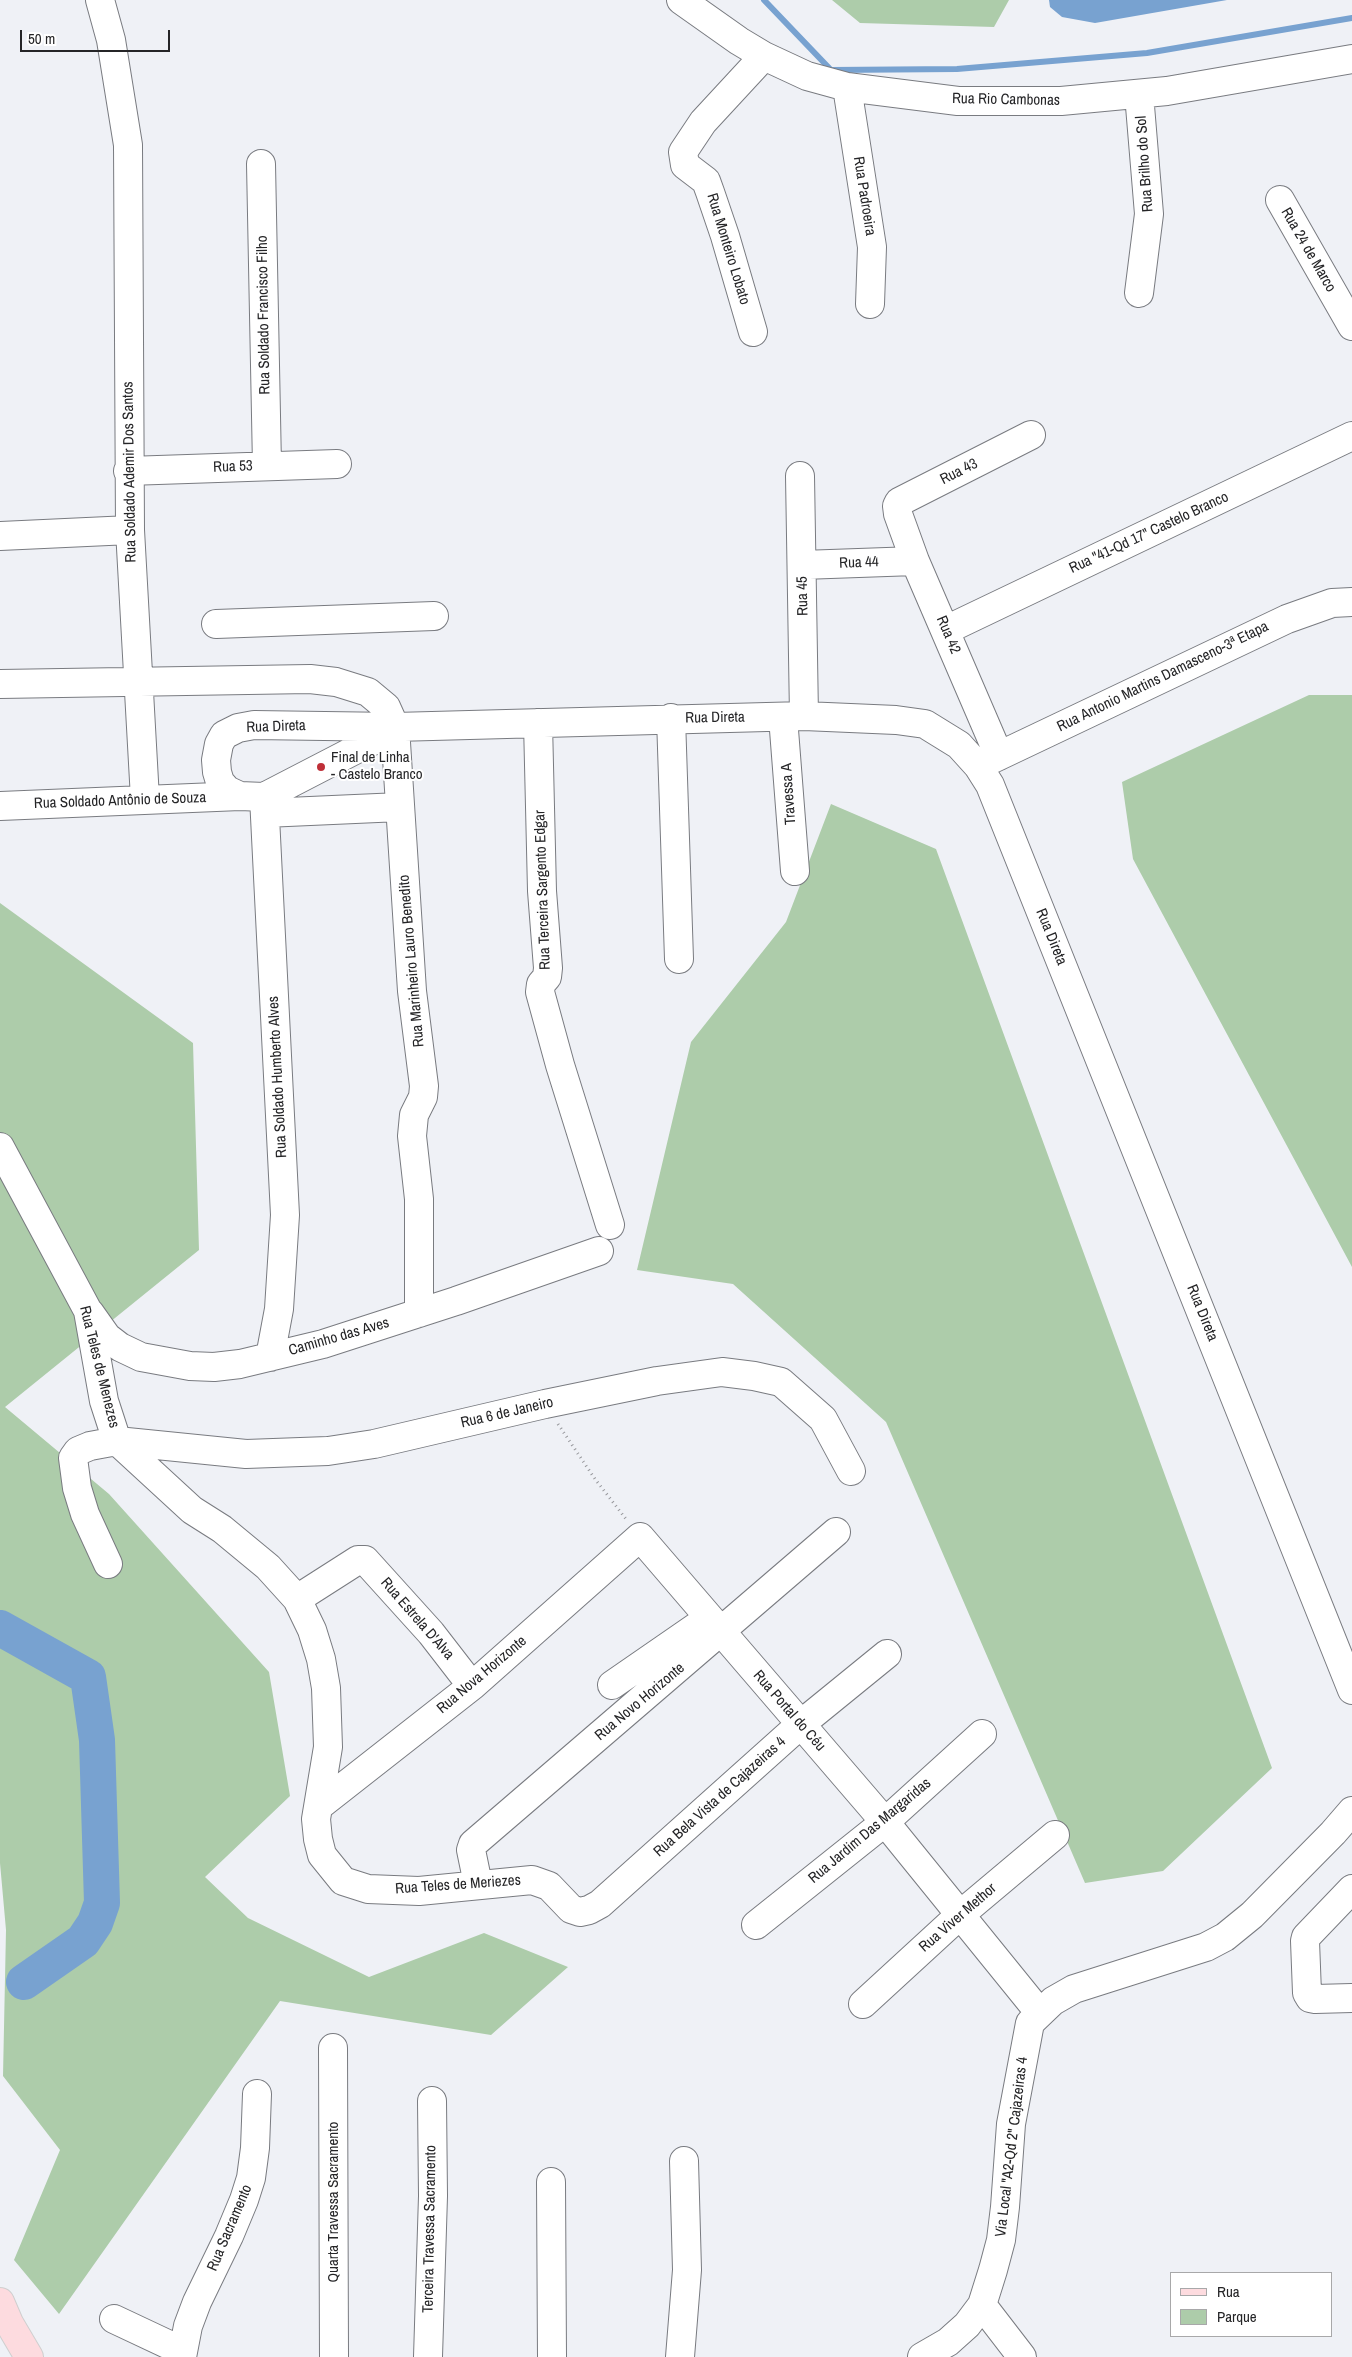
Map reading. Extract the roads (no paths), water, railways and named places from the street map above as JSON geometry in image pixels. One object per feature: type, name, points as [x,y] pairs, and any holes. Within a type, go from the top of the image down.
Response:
[{"type":"main road","points":[[0,2302],[29,2357]]},
{"type":"street","name":"Rua Soldado Ademir Dos Santos","points":[[100,0],[111,40],[128,145],[128,471],[145,799]]},
{"type":"street","name":"Rua Rio Cambonas","points":[[681,0],[724,32],[764,56],[807,76],[847,88],[958,101],[1061,102],[1140,94],[1220,83],[1352,59]]},
{"type":"street","name":"Rua Monteiro Lobato","points":[[753,332],[726,236],[706,181],[685,165],[683,158],[686,146],[703,122],[764,56]]},
{"type":"street","name":"Rua Padroeira","points":[[847,88],[872,247],[870,304]]},
{"type":"street","name":"Rua Brilho do Sol","points":[[1139,293],[1149,214],[1140,94]]},
{"type":"street","name":"Rua Soldado Francisco Filho","points":[[261,164],[267,466]]},
{"type":"street","name":"Rua 24 de Marco","points":[[1280,200],[1352,326]]},
{"type":"street","name":"Rua 43","points":[[898,514],[899,502],[1031,436]]},
{"type":"street","name":"Rua \"41-Qd 17\" Castelo Branco","points":[[946,630],[1352,436]]},
{"type":"street","name":"Rua 53","points":[[128,471],[337,464]]},
{"type":"street","name":"Rua 45","points":[[794,716],[802,565],[800,476]]},
{"type":"street","name":"Rua 42","points":[[898,514],[915,560],[946,630],[989,761]]},
{"type":"street","points":[[0,536],[130,530]]},
{"type":"street","name":"Rua 44","points":[[802,565],[915,560]]},
{"type":"street","name":"Rua Antonio Martins Damasceno-3ª Etapa","points":[[989,761],[1287,618],[1332,603],[1352,602]]},
{"type":"street","points":[[216,624],[434,616]]},
{"type":"street","points":[[0,684],[310,679],[336,682],[368,692],[379,699],[386,707],[395,727]]},
{"type":"street","name":"Rua Direta","points":[[395,727],[378,738],[257,802],[228,790],[220,782],[216,760],[219,744],[224,736],[238,728],[254,725],[395,727],[794,716],[896,720],[925,724],[989,761],[990,785],[1349,1678]]},
{"type":"street","name":"Travessa A","points":[[794,716],[795,871]]},
{"type":"street","points":[[671,718],[679,959]]},
{"type":"street","name":"Rua Terceira Sargento Edgar","points":[[538,722],[542,891],[548,968],[547,977],[541,984],[541,1000],[610,1225]]},
{"type":"street","name":"Rua Marinheiro Lauro Benedito","points":[[395,727],[412,991],[424,1086],[423,1097],[414,1115],[412,1136],[418,1199],[419,1313]]},
{"type":"street","name":"Rua Soldado Antônio de Souza","points":[[0,806],[145,799],[400,807]]},
{"type":"street","name":"Rua Soldado Humberto Alves","points":[[257,802],[285,1215],[279,1309],[270,1357]]},
{"type":"street","name":"Rua Teles de Menezes","points":[[0,1146],[88,1311],[104,1401],[117,1441],[192,1510],[222,1529]]},
{"type":"street","name":"Caminho das Aves","points":[[88,1311],[106,1337],[120,1347],[141,1357],[190,1366],[214,1367],[240,1364],[323,1344],[599,1251]]},
{"type":"street","name":"Rua 6 de Janeiro","points":[[108,1564],[85,1514],[73,1474],[73,1458],[78,1451],[90,1446],[117,1441],[246,1454],[328,1451],[374,1444],[545,1404],[656,1381],[722,1372],[782,1382],[823,1419],[851,1471]]},
{"type":"street","name":"Rua Teles de Meriezes","points":[[222,1529],[268,1567],[297,1599],[312,1630],[326,1688],[328,1747],[320,1806],[316,1819],[322,1855],[343,1881],[368,1889],[418,1891],[532,1880],[549,1886],[572,1909],[580,1912],[600,1904]]},
{"type":"street","name":"Rua Novo Horizonte","points":[[478,1884],[471,1850],[473,1844],[715,1626],[836,1532]]},
{"type":"street","name":"Rua Portal do Céu","points":[[640,1537],[885,1822],[1039,2012]]},
{"type":"street","name":"Rua Nova Horizonte","points":[[320,1806],[472,1686],[640,1537]]},
{"type":"street","name":"Rua Estrela D'Alva","points":[[297,1599],[358,1560],[365,1560],[431,1633],[472,1686]]},
{"type":"street","points":[[612,1685],[715,1626]]},
{"type":"street","name":"Rua Bela Vista de Cajazeiras 4","points":[[600,1904],[802,1724],[887,1654]]},
{"type":"street","name":"Rua Jardim Das Margaridas","points":[[756,1925],[885,1822],[982,1734]]},
{"type":"street","name":"Via Local \"A2-Qd 2\" Cajazeiras 4","points":[[982,2305],[1001,2240],[1011,2124],[1023,2051],[1030,2023],[1039,2012],[1053,2001],[1074,1989],[1206,1947],[1225,1937],[1252,1915],[1333,1834],[1352,1811]]},
{"type":"street","name":"Rua Viver Methor","points":[[863,2004],[961,1914],[1055,1835]]},
{"type":"street","points":[[1352,1889],[1306,1937],[1305,1941],[1307,1993],[1310,1998],[1352,1998]]},
{"type":"street","name":"Quarta Travessa Sacramento","points":[[333,2048],[334,2357]]},
{"type":"street","name":"Rua Sacramento","points":[[182,2354],[188,2326],[197,2302],[229,2236],[251,2178],[255,2148],[257,2094]]},
{"type":"street","name":"Terceira Travessa Sacramento","points":[[428,2357],[433,2196],[432,2101]]},
{"type":"street","points":[[680,2357],[687,2270],[684,2161]]},
{"type":"street","points":[[551,2182],[552,2357]]},
{"type":"street","points":[[922,2357],[948,2342],[967,2325],[982,2305],[1022,2357]]},
{"type":"street","points":[[114,2318],[182,2354]]},
{"type":"water","points":[[1049,0],[1227,0],[1095,23],[1062,17],[1050,7]]},
{"type":"waterway","points":[[764,0],[831,70],[957,69],[1147,53],[1352,18]]},
{"type":"waterway","points":[[0,1628],[88,1677],[97,1740],[102,1903],[95,1923],[83,1941],[24,1982]]},
{"type":"place","name":"Final de Linha - Castelo Branco","points":[[321,767]]}]
